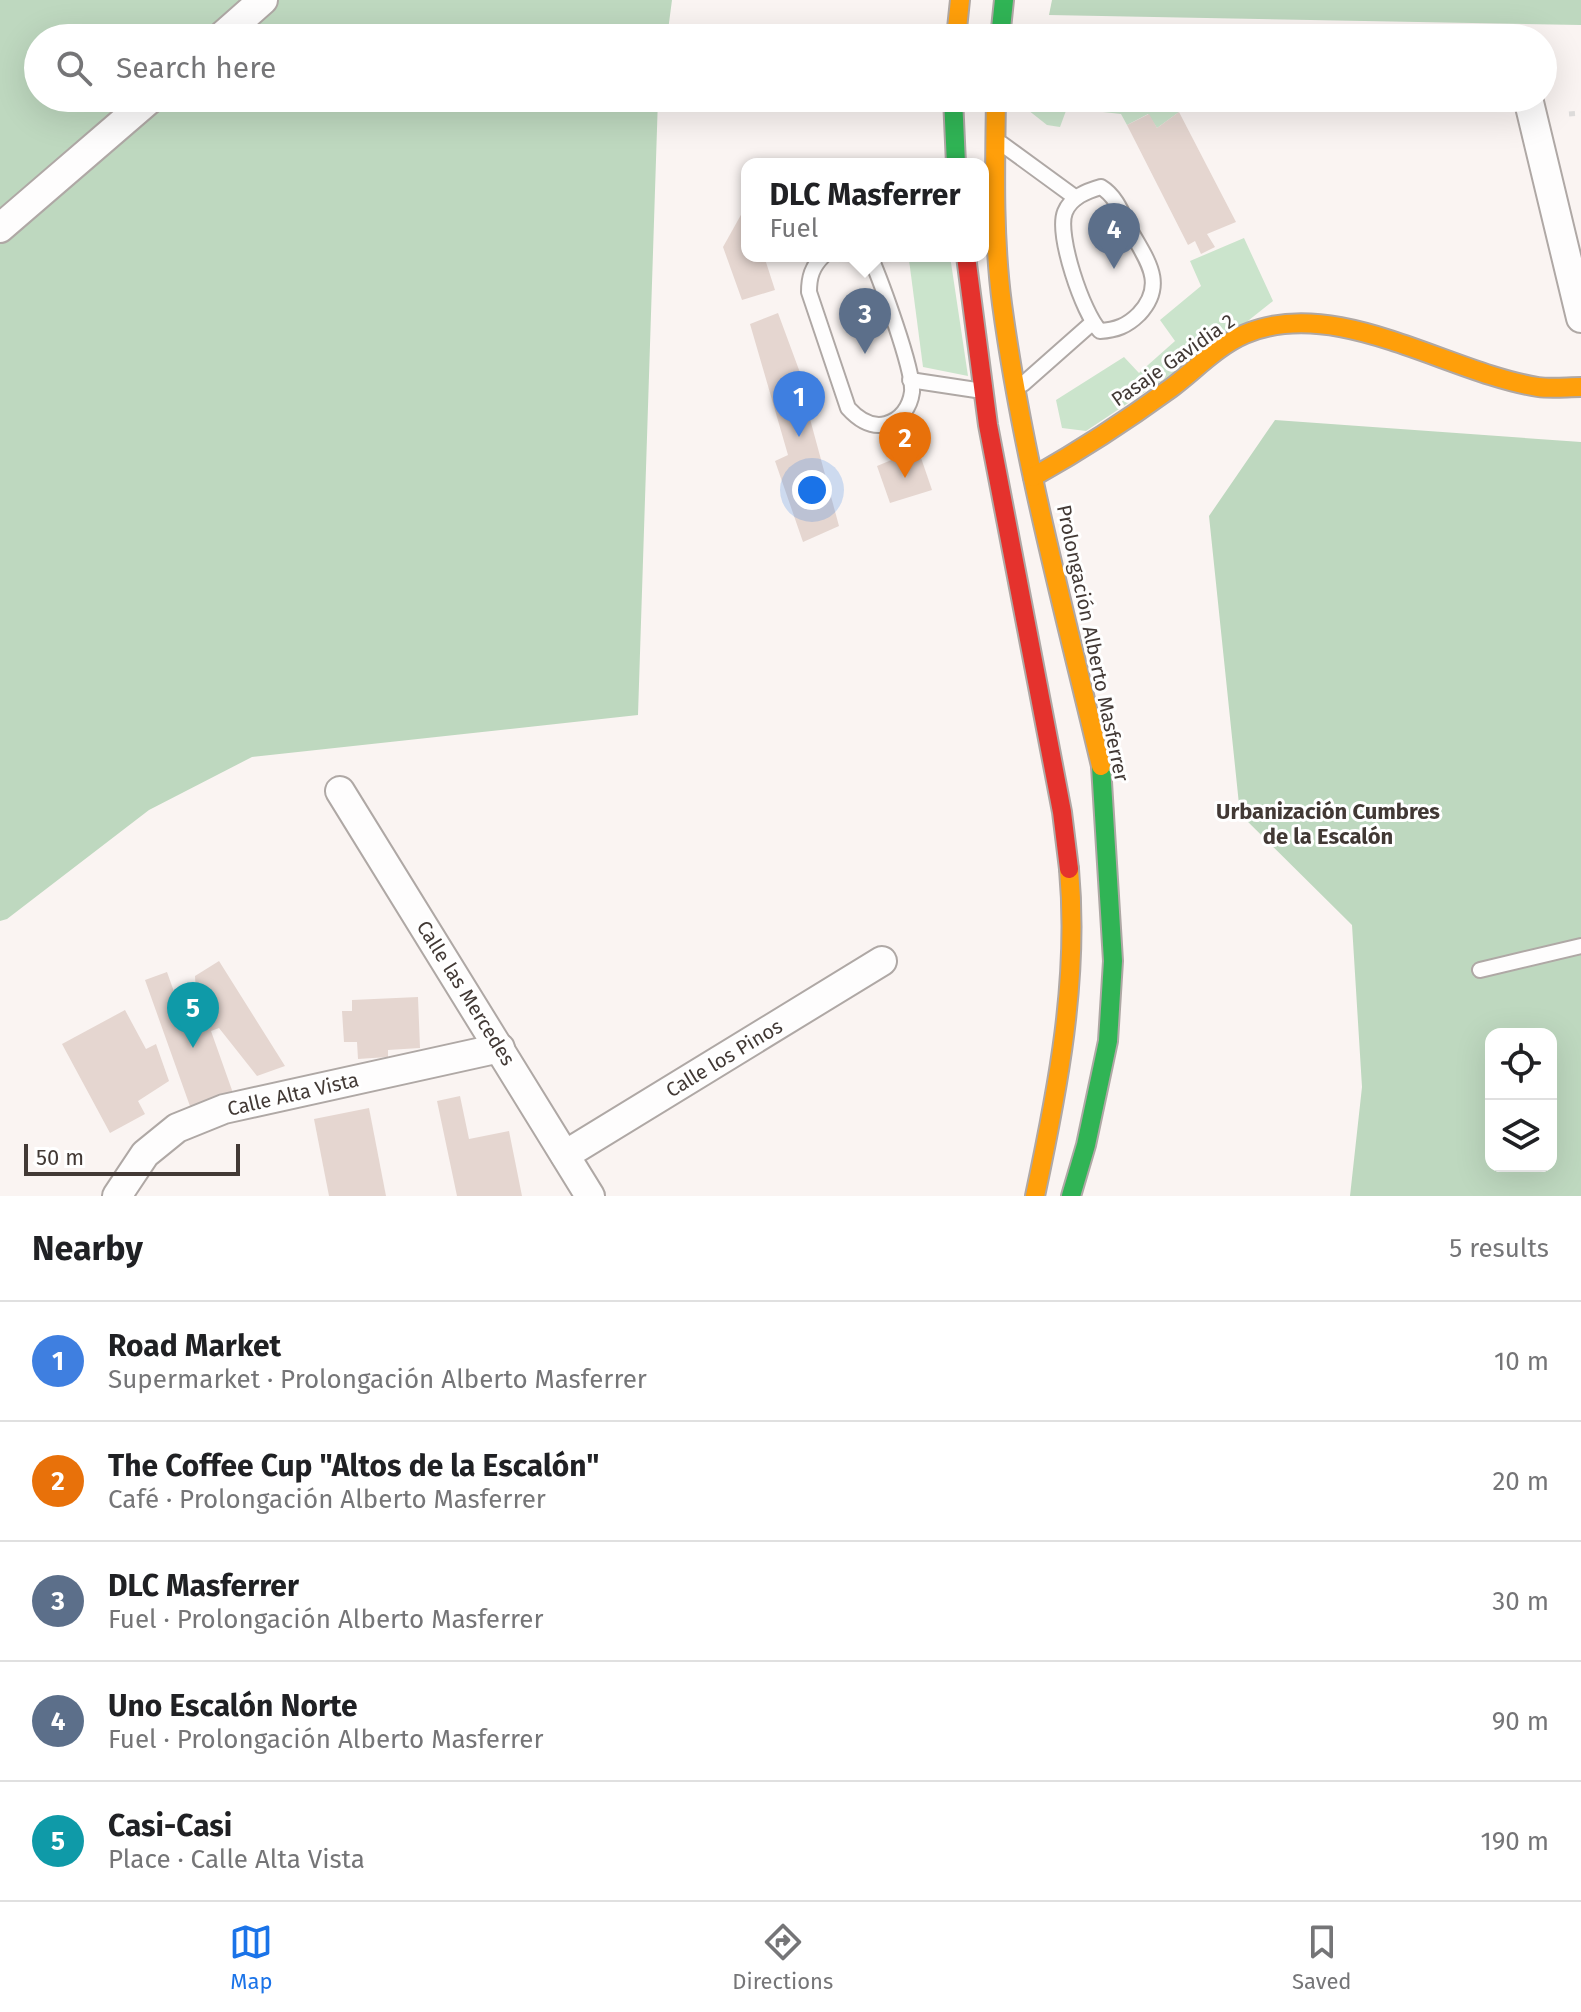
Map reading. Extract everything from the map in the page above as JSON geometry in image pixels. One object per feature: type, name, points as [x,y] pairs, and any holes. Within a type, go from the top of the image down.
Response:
[{"type":"main road","points":[[957,24],[960,0]]},
{"type":"main road","points":[[1001,24],[1004,0]]},
{"type":"main road","points":[[954,112],[956,158]]},
{"type":"main road","name":"Prolongación Alberto Masferrer","points":[[996,112],[995,199],[1002,302],[1016,389],[1033,477],[1103,776],[1112,946],[1108,1041],[1086,1145],[1071,1196]]},
{"type":"main road","points":[[967,262],[985,392],[1067,849],[1071,969],[1067,1032],[1058,1094],[1035,1196]]},
{"type":"main road","name":"Pasaje Gavidia 2","points":[[1033,477],[1134,415],[1244,335],[1268,326],[1295,322],[1384,338],[1457,365],[1539,387],[1581,387]]},
{"type":"street","points":[[236,24],[263,0]]},
{"type":"street","points":[[0,228],[135,112]]},
{"type":"street","points":[[1531,112],[1581,318]]},
{"type":"street","name":"Calle las Mercedes","points":[[340,791],[590,1196]]},
{"type":"street","name":"Calle los Pinos","points":[[565,1155],[882,961]]},
{"type":"street","name":"Calle Alta Vista","points":[[118,1196],[145,1154],[177,1128],[224,1109],[500,1048]]},
{"type":"lane","points":[[995,138],[1076,198]]},
{"type":"lane","points":[[1101,187],[1110,192],[1146,258],[1154,285],[1150,301],[1124,327],[1100,331],[1092,323],[1074,278],[1062,225],[1066,209],[1076,198],[1101,187]]},
{"type":"lane","points":[[817,262],[809,277],[809,292],[848,408],[865,421],[877,425],[900,417],[908,406],[912,389],[905,355],[872,262]]},
{"type":"lane","points":[[1016,389],[1092,323]]},
{"type":"lane","points":[[910,380],[985,392]]},
{"type":"lane","points":[[1480,970],[1581,946]]},
{"type":"path","points":[[1569,114],[1581,113]]},
{"type":"green space","points":[[0,0],[672,0],[669,24],[24,24],[24,112],[658,112],[638,715],[252,757],[149,810],[7,919],[0,921]]},
{"type":"green space","points":[[1052,0],[1581,0],[1581,25],[1049,15]]},
{"type":"green space","points":[[1031,112],[1066,112],[1060,127],[1047,125]]},
{"type":"green space","points":[[1103,112],[1179,112],[1157,128],[1148,114],[1127,125],[1121,114]]},
{"type":"green space","points":[[1244,238],[1273,301],[1229,336],[1086,431],[1062,428],[1056,400],[1124,357],[1139,373],[1175,341],[1160,320],[1201,286],[1190,261]]},
{"type":"green space","points":[[909,262],[951,262],[968,376],[923,367]]},
{"type":"green space","points":[[1275,420],[1581,442],[1581,1196],[1350,1196],[1362,1087],[1352,925],[1240,814],[1209,516]]},
{"type":"building","points":[[1179,112],[1236,222],[1207,234],[1215,247],[1201,254],[1195,241],[1188,245],[1127,125],[1149,114],[1157,128]]},
{"type":"building","points":[[741,215],[741,262],[766,262],[775,290],[742,300],[723,247]]},
{"type":"building","points":[[778,313],[802,378],[795,380],[810,419],[839,526],[803,542],[775,461],[788,455],[750,324]]},
{"type":"building","points":[[918,449],[932,490],[890,503],[877,466]]},
{"type":"building","points":[[219,961],[285,1066],[257,1076],[219,1028],[211,1031],[233,1093],[191,1109],[145,980],[167,972],[177,1000],[196,993],[195,976]]},
{"type":"building","points":[[418,997],[420,1048],[388,1050],[388,1057],[358,1059],[357,1042],[344,1042],[342,1011],[352,1011],[352,1000]]},
{"type":"building","points":[[125,1010],[146,1049],[156,1044],[169,1081],[138,1101],[145,1114],[110,1133],[62,1044]]},
{"type":"building","points":[[460,1096],[469,1139],[509,1131],[522,1196],[457,1196],[437,1101]]},
{"type":"building","points":[[369,1108],[386,1196],[329,1196],[314,1119]]},
{"type":"traffic: fast","points":[[1001,24],[1004,0]]},
{"type":"traffic: fast","points":[[954,112],[956,158]]},
{"type":"traffic: fast","points":[[1071,1196],[1086,1145],[1108,1041],[1113,961],[1101,766]]},
{"type":"traffic: slow","points":[[957,24],[960,0]]},
{"type":"traffic: slow","points":[[996,112],[997,253],[1011,362],[1046,536],[1101,766]]},
{"type":"traffic: slow","points":[[1033,477],[1138,412],[1225,345],[1245,334],[1280,325],[1317,324],[1354,330],[1503,379],[1543,388],[1581,387]]},
{"type":"traffic: slow","points":[[1035,1196],[1059,1074],[1069,992],[1069,869]]},
{"type":"traffic: jam","points":[[967,262],[988,425],[1062,812],[1069,869]]},
{"type":"place","name":"Uno Escalón Norte","points":[[1114,269]]},
{"type":"place","name":"DLC Masferrer","points":[[865,354]]},
{"type":"place","name":"Road Market","points":[[799,437]]},
{"type":"place","name":"The Coffee Cup \"Altos de la Escalón\"","points":[[905,478]]},
{"type":"place","name":"Casi-Casi","points":[[193,1048]]},
{"type":"district","name":"Urbanización Cumbres de la Escalón","points":[[1328,824]]}]
